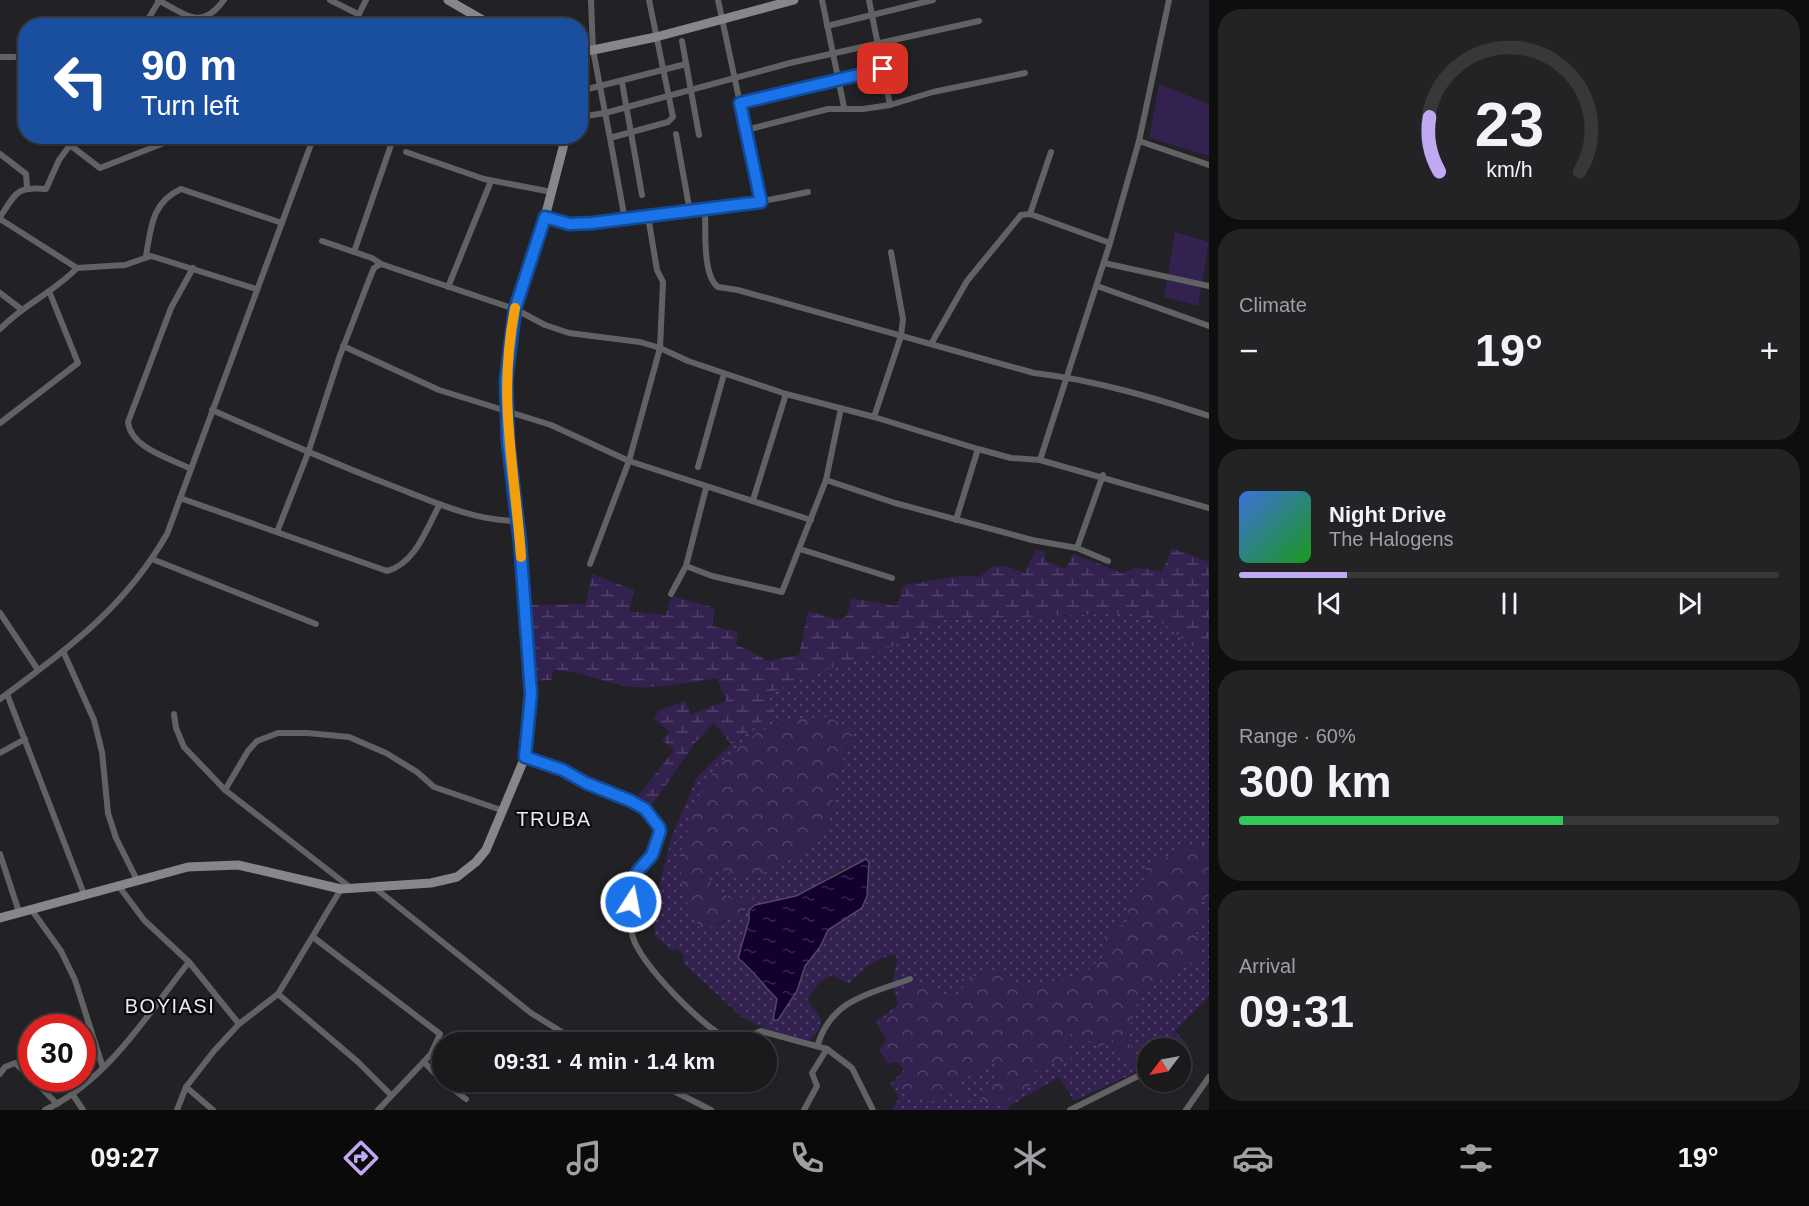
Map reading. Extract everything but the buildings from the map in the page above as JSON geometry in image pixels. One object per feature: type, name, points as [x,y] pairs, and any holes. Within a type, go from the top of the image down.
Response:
[{"type":"street","points":[[149,18],[159,0],[194,18]]},
{"type":"street","points":[[210,18],[224,0]]},
{"type":"street","points":[[330,0],[358,14]]},
{"type":"street","points":[[356,18],[366,0]]},
{"type":"street","points":[[448,0],[479,18]]},
{"type":"street","points":[[591,0],[593,50],[625,220]]},
{"type":"street","points":[[610,138],[671,120],[669,95],[649,0]]},
{"type":"street","points":[[718,0],[761,202]]},
{"type":"street","points":[[588,50],[656,37],[794,0]]},
{"type":"street","points":[[822,0],[844,107]]},
{"type":"street","points":[[869,0],[890,105]]},
{"type":"street","points":[[827,26],[933,0]]},
{"type":"street","points":[[1040,460],[1069,377],[1110,243],[1138,141],[1169,0]]},
{"type":"street","points":[[588,116],[833,52],[979,21]]},
{"type":"street","points":[[682,41],[699,135]]},
{"type":"street","points":[[0,57],[18,57]]},
{"type":"street","points":[[588,89],[686,64]]},
{"type":"street","points":[[740,103],[883,69]]},
{"type":"street","points":[[746,130],[828,109],[844,107],[863,109],[890,105],[933,92],[1025,73]]},
{"type":"street","points":[[622,82],[642,195]]},
{"type":"street","points":[[676,134],[690,212]]},
{"type":"street","points":[[1138,141],[1209,165]]},
{"type":"street","points":[[77,268],[0,218],[15,196],[27,187],[46,189],[59,160],[69,145],[100,168],[162,144]]},
{"type":"street","points":[[0,699],[92,629],[120,600],[152,559],[167,534],[311,144]]},
{"type":"street","points":[[0,918],[188,867],[238,865],[346,889],[431,883],[458,877],[486,850],[505,812],[525,757],[531,694],[518,520],[506,411],[506,380],[515,309],[545,217],[564,144]]},
{"type":"street","points":[[354,252],[391,145]]},
{"type":"street","points":[[406,152],[491,181],[552,192]]},
{"type":"street","points":[[1030,214],[1051,152]]},
{"type":"street","points":[[0,154],[26,174],[27,187]]},
{"type":"street","points":[[448,287],[491,181]]},
{"type":"street","points":[[146,256],[158,206],[169,194],[181,189],[282,223]]},
{"type":"street","points":[[545,217],[569,224],[625,220],[761,202],[808,192]]},
{"type":"street","points":[[705,210],[707,259],[711,278],[718,287],[738,290],[1034,373],[1069,377],[1209,416]]},
{"type":"street","points":[[931,344],[968,280],[1016,218],[1030,214],[1110,243]]},
{"type":"street","points":[[591,564],[628,461],[660,348],[663,282],[657,270],[648,216]]},
{"type":"street","points":[[322,241],[381,264],[515,309],[545,325],[569,333],[640,342],[724,374],[786,394],[874,417],[1011,458],[1040,460],[1103,475],[1209,508]]},
{"type":"street","points":[[874,417],[901,336],[902,304],[891,252]]},
{"type":"street","points":[[0,329],[21,309],[49,291],[77,268],[125,265],[146,256],[163,258],[256,289]]},
{"type":"street","points":[[1104,263],[1209,286]]},
{"type":"street","points":[[277,532],[309,453],[344,346],[373,271],[381,264]]},
{"type":"street","points":[[190,469],[140,444],[129,432],[128,422],[171,309],[193,268]]},
{"type":"street","points":[[1097,286],[1209,326]]},
{"type":"street","points":[[0,423],[78,363],[49,291]]},
{"type":"street","points":[[0,292],[21,309]]},
{"type":"street","points":[[344,346],[439,390],[551,425],[628,461],[811,520]]},
{"type":"street","points":[[698,467],[724,374]]},
{"type":"street","points":[[753,500],[786,394]]},
{"type":"street","points":[[686,566],[712,576],[780,592],[784,588],[826,480],[841,408]]},
{"type":"street","points":[[212,410],[309,453],[440,504],[494,521],[518,520]]},
{"type":"street","points":[[956,520],[978,449]]},
{"type":"street","points":[[1077,548],[1103,475]]},
{"type":"street","points":[[826,480],[956,520],[1032,540],[1077,548],[1108,561]]},
{"type":"street","points":[[671,594],[686,566],[706,488]]},
{"type":"street","points":[[180,498],[387,571],[398,568],[410,559],[440,504]]},
{"type":"street","points":[[800,549],[892,578]]},
{"type":"street","points":[[152,559],[316,624]]},
{"type":"street","points":[[0,613],[38,670]]},
{"type":"street","points":[[63,651],[94,720],[102,752],[108,813],[116,838],[138,880]]},
{"type":"street","points":[[7,694],[84,894]]},
{"type":"street","points":[[174,714],[176,728],[184,747],[225,790],[346,889]]},
{"type":"street","points":[[225,790],[248,751],[257,741],[278,733],[307,733],[349,737],[386,753],[417,772],[434,787],[505,812]]},
{"type":"street","points":[[0,753],[25,739]]},
{"type":"street","points":[[525,757],[563,770],[586,783],[631,801],[645,809],[659,827],[660,831],[652,855],[639,868],[634,880],[632,930],[635,942],[645,960],[685,1005],[734,1042],[761,1031],[790,1041],[818,1044],[827,1049],[852,1068],[873,1110]]},
{"type":"street","points":[[0,854],[18,912]]},
{"type":"street","points":[[118,885],[144,920],[189,962],[239,1024]]},
{"type":"street","points":[[375,888],[531,1013],[562,1032]]},
{"type":"street","points":[[177,1110],[186,1087],[239,1024],[278,994],[346,889]]},
{"type":"street","points":[[31,909],[62,951],[75,980],[103,1068]]},
{"type":"street","points":[[313,937],[439,1032],[441,1036],[437,1046],[424,1062],[378,1110]]},
{"type":"street","points":[[45,1110],[73,1095],[103,1068],[189,962]]},
{"type":"street","points":[[818,1044],[823,1026],[838,1010],[860,998],[910,979]]},
{"type":"street","points":[[278,994],[358,1062],[380,1087],[392,1095]]},
{"type":"street","points":[[804,1110],[817,1086],[812,1073],[827,1049]]},
{"type":"street","points":[[424,1062],[432,1070]]},
{"type":"street","points":[[0,1074],[5,1067],[15,1064],[18,1066]]},
{"type":"street","points":[[1070,1110],[1084,1106],[1137,1077]]},
{"type":"street","points":[[1186,1110],[1209,1077]]},
{"type":"street","points":[[186,1087],[213,1110]]},
{"type":"street","points":[[45,1092],[57,1104]]},
{"type":"street","points":[[458,1092],[466,1098]]},
{"type":"street","points":[[676,1092],[711,1110]]},
{"type":"street","points":[[73,1095],[83,1110]]},
{"type":"green space","points":[[1159,84],[1209,104],[1209,156],[1149,138]]},
{"type":"green space","points":[[1175,232],[1209,242],[1198,306],[1164,297]]},
{"type":"green space","points":[[1172,548],[1209,562],[1209,649],[1192,646],[1163,624],[1128,613],[939,620],[894,646],[808,676],[763,696],[775,712],[731,744],[714,723],[694,744],[650,808],[638,796],[674,750],[662,740],[669,732],[654,719],[659,710],[685,701],[691,714],[726,701],[717,678],[665,686],[633,687],[554,670],[551,680],[536,681],[529,605],[586,604],[592,574],[634,590],[629,611],[666,615],[672,596],[715,608],[712,626],[738,632],[736,644],[768,661],[799,655],[808,611],[839,620],[848,615],[851,598],[897,606],[903,585],[951,577],[980,577],[996,566],[1025,573],[1036,549],[1045,552],[1046,561],[1066,569],[1073,554],[1122,573],[1136,567],[1162,572]]},
{"type":"green space","points":[[1128,613],[1163,624],[1192,646],[1209,649],[1209,843],[1185,847],[1146,868],[1142,888],[1126,907],[1130,919],[1104,937],[1105,955],[1080,977],[1016,987],[959,980],[968,994],[949,996],[898,989],[900,1008],[889,1037],[898,1061],[923,1094],[952,1091],[976,1099],[958,1084],[989,1060],[995,1064],[998,1079],[1035,1067],[1063,1048],[1061,1045],[1071,1031],[1093,1040],[1112,1039],[1125,1061],[1137,1058],[1137,1072],[1074,1101],[1059,1077],[1008,1107],[1010,1110],[892,1110],[899,1098],[890,1084],[904,1070],[897,1062],[888,1064],[879,1050],[887,1040],[875,1022],[898,1005],[892,982],[896,955],[876,961],[849,984],[832,975],[820,982],[807,999],[821,1019],[819,1029],[810,1041],[782,1036],[743,1018],[683,963],[684,956],[677,948],[672,951],[655,936],[653,909],[672,836],[697,777],[731,744],[775,713],[763,696],[808,676],[894,646],[939,620]],"holes":[[[854,732],[837,779],[829,828],[739,876],[714,866],[708,880],[730,899],[754,896],[755,901],[745,910],[717,926],[679,858]],[[849,865],[839,922],[828,930],[820,947],[805,966],[797,991],[778,1020],[777,999],[738,958],[755,905],[796,896]]]},
{"type":"green space","points":[[828,717],[854,731],[837,778],[829,828],[789,861],[765,873],[737,876],[714,866],[708,880],[730,899],[754,896],[755,901],[745,910],[702,932],[684,897],[679,858],[694,804],[718,764],[758,732],[788,719]]},
{"type":"green space","points":[[1209,843],[1209,897],[1199,902],[1209,917],[1196,933],[1202,948],[1199,960],[1141,991],[1126,1038],[1137,1058],[1135,1064],[1125,1061],[1112,1039],[1099,1048],[1093,1040],[1078,1044],[1071,1032],[1071,1041],[1063,1042],[1061,1045],[1063,1048],[1073,1048],[1071,1060],[1036,1067],[1032,1084],[995,1109],[983,1104],[980,1093],[998,1079],[995,1064],[990,1061],[958,1084],[976,1100],[973,1102],[956,1096],[952,1091],[945,1100],[932,1101],[923,1094],[912,1098],[895,1083],[906,1071],[898,1061],[891,1062],[882,1051],[888,1037],[878,1022],[900,1008],[897,990],[932,982],[936,994],[967,994],[959,980],[999,969],[1016,987],[1080,977],[1105,955],[1104,937],[1130,919],[1126,907],[1142,888],[1146,868],[1185,847]]},
{"type":"green space","points":[[1209,897],[1209,996],[1175,1031],[1181,1038],[1137,1038],[1137,1058],[1126,1038],[1141,991],[1199,960],[1202,948],[1196,933],[1199,902]]},
{"type":"water","points":[[866,859],[869,862],[867,896],[862,908],[828,930],[820,947],[805,966],[797,991],[778,1020],[773,1020],[777,999],[738,958],[749,920],[749,910],[755,905],[796,896]]},
{"type":"slow traffic","points":[[515,308],[506,380],[506,411],[521,557]]},
{"type":"district","name":"TRUBA","points":[[554,819]]},
{"type":"district","name":"BOYIASI","points":[[170,1006]]},
{"type":"route","points":[[631,902],[634,880],[639,868],[652,855],[660,831],[659,827],[643,807],[586,783],[563,770],[525,757],[531,719],[531,694],[520,542],[506,411],[510,336],[524,277],[545,217],[569,224],[592,223],[761,202],[740,103],[883,69]]}]
